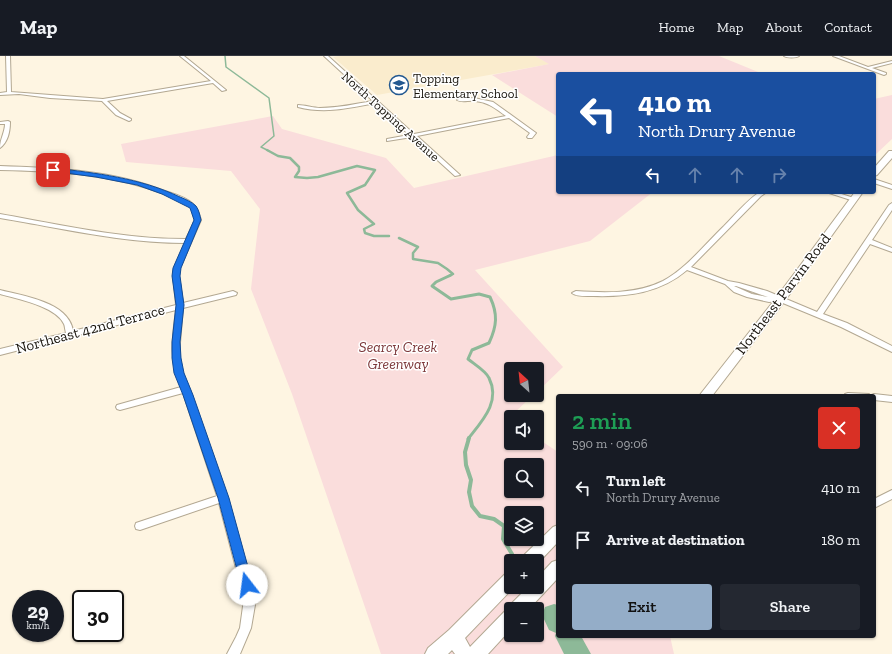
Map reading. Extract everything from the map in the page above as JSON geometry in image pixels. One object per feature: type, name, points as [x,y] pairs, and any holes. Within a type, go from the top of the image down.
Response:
[{"type":"main road","points":[[876,171],[892,153]]},
{"type":"main road","name":"Northeast Parvin Road","points":[[707,394],[780,300],[857,195]]},
{"type":"main road","points":[[536,554],[556,534]]},
{"type":"main road","points":[[525,602],[556,569]]},
{"type":"main road","points":[[434,654],[455,636],[504,586]]},
{"type":"main road","points":[[476,654],[504,624]]},
{"type":"main road","points":[[455,636],[464,654]]},
{"type":"street","points":[[8,56],[7,67],[9,93]]},
{"type":"street","points":[[182,56],[224,90]]},
{"type":"street","name":"North Topping Avenue","points":[[326,56],[457,175]]},
{"type":"street","points":[[786,56],[797,56]]},
{"type":"street","points":[[835,56],[884,74]]},
{"type":"street","points":[[867,68],[892,62]]},
{"type":"street","points":[[0,94],[9,93],[103,100],[214,82]]},
{"type":"street","points":[[459,100],[474,99],[485,101],[493,105],[508,117],[533,133],[530,136]]},
{"type":"street","points":[[103,100],[118,114],[129,120]]},
{"type":"street","points":[[300,106],[314,109],[329,109],[376,102]]},
{"type":"street","points":[[389,140],[508,117]]},
{"type":"street","points":[[0,123],[8,122],[8,132],[0,146]]},
{"type":"street","points":[[0,168],[58,170],[138,183],[165,192],[190,204],[194,208],[198,220],[177,268],[176,276],[180,305],[176,342],[176,358],[179,373],[223,498],[250,599],[249,615],[245,632],[234,652]]},
{"type":"street","points":[[876,182],[892,187]]},
{"type":"street","points":[[576,293],[612,294],[644,290],[664,283],[687,268],[761,194]]},
{"type":"street","points":[[819,315],[892,205]]},
{"type":"street","points":[[0,216],[143,241],[188,241]]},
{"type":"street","points":[[868,241],[892,250]]},
{"type":"street","points":[[687,268],[726,283],[731,288],[761,299],[780,300],[819,315],[851,328],[892,349]]},
{"type":"street","points":[[0,292],[47,306],[67,322],[70,334]]},
{"type":"street","name":"Northeast 42nd Terrace","points":[[0,352],[180,305],[233,293]]},
{"type":"street","points":[[120,407],[185,389]]},
{"type":"street","points":[[876,397],[892,399]]},
{"type":"street","points":[[876,503],[892,494]]},
{"type":"street","points":[[140,526],[223,498]]},
{"type":"shaded area","name":"Topping Elementary School","points":[[535,56],[550,64],[377,95],[333,57]]},
{"type":"green space","points":[[535,56],[719,56],[758,72],[556,72],[556,116],[492,75],[549,64]]},
{"type":"green space","points":[[892,95],[892,139],[876,154],[876,99]]},
{"type":"green space","name":"Searcy Creek Greenway","points":[[273,116],[282,129],[386,158],[414,188],[556,155],[556,194],[650,194],[590,241],[475,270],[563,367],[544,385],[544,362],[504,362],[504,402],[526,402],[517,410],[504,410],[504,450],[544,450],[544,443],[556,451],[556,638],[670,638],[674,654],[381,654],[292,394],[251,289],[260,209],[231,171],[126,162],[121,144]]},
{"type":"waterway","points":[[225,56],[226,67],[269,98],[274,136],[261,147],[267,150]]},
{"type":"waterway","points":[[267,150],[278,156],[290,158],[299,167],[299,171],[295,177],[318,177],[357,166],[375,170],[365,185],[347,193],[358,210],[374,224],[364,229],[365,233],[374,236],[389,236]]},
{"type":"waterway","points":[[399,238],[418,247],[413,253],[413,259],[438,263],[453,274],[451,275]]},
{"type":"waterway","points":[[451,275],[436,282],[432,286],[451,299],[479,294],[490,297],[493,303],[496,320],[494,331],[489,343],[472,350],[468,359],[483,370],[487,375],[492,387],[493,395],[488,411],[468,439]]},
{"type":"waterway","points":[[469,438],[465,452],[466,465],[471,480],[469,492],[472,506],[480,516],[494,519],[504,526],[503,539],[512,554]]},
{"type":"waterway","points":[[554,615],[556,618]]},
{"type":"waterway","points":[[568,638],[578,654]]},
{"type":"place","name":"Topping Elementary School","points":[[399,85]]},
{"type":"route","points":[[53,170],[96,175],[138,183],[165,192],[190,204],[194,208],[198,220],[178,263],[176,276],[180,315],[176,342],[176,358],[179,373],[223,498],[247,585]]}]
